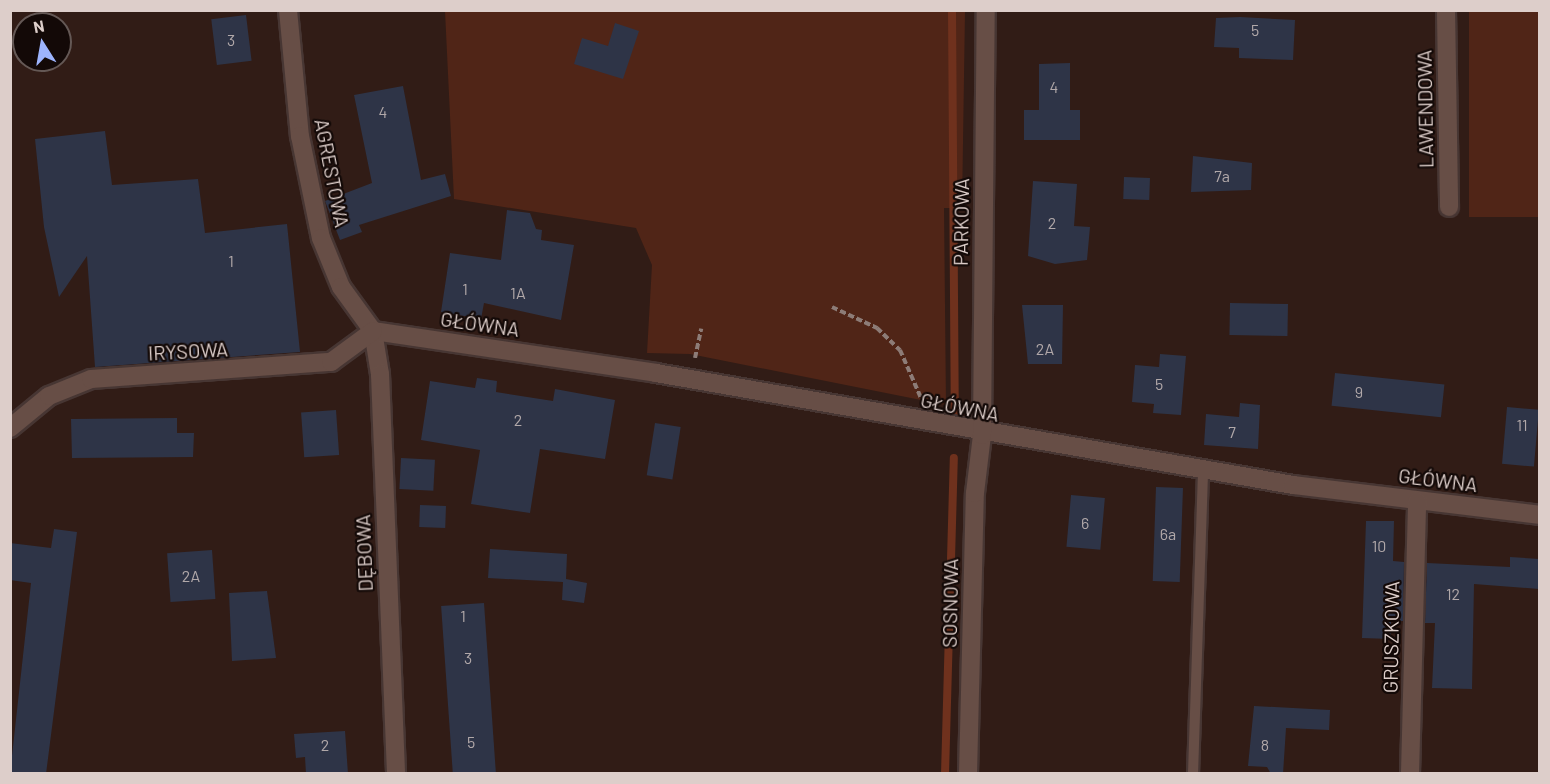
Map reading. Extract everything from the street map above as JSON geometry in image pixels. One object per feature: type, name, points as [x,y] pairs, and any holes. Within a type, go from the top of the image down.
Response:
[{"type":"street","name":"AGRESTOWA","points":[[288,10],[300,136],[321,238],[341,287],[373,331]]},
{"type":"street","name":"PARKOWA","points":[[982,435],[986,10]]},
{"type":"street","name":"LAWENDOWA","points":[[1446,10],[1449,207]]},
{"type":"street","name":"IRYSOWA","points":[[10,428],[49,396],[92,379],[331,362],[373,331]]},
{"type":"street","name":"GŁÓWNA","points":[[373,331],[656,374],[982,435],[1203,470],[1417,501],[1539,515]]},
{"type":"street","name":"DĘBOWA","points":[[373,331],[380,374],[396,774]]},
{"type":"street","name":"SOSNOWA","points":[[968,774],[975,493],[982,435]]},
{"type":"street","name":"GRUSZKOWA","points":[[1410,774],[1417,501]]},
{"type":"lane","points":[[1193,774],[1203,470]]},
{"type":"path","points":[[832,307],[877,328],[900,350],[914,374],[921,405]]},
{"type":"path","points":[[695,359],[701,329]]},
{"type":"shaded area","points":[[445,11],[965,11],[962,208],[944,208],[946,405],[690,354],[647,353],[652,265],[636,228],[454,199]]},
{"type":"shaded area","points":[[1469,11],[1539,11],[1539,217],[1469,217]]},
{"type":"building","points":[[246,15],[252,61],[217,65],[211,19]]},
{"type":"building","points":[[1216,18],[1295,20],[1293,60],[1239,58],[1239,48],[1214,47]]},
{"type":"building","points":[[615,23],[639,31],[623,79],[574,64],[582,38],[608,46]]},
{"type":"building","points":[[1070,63],[1070,110],[1080,110],[1080,140],[1024,140],[1024,110],[1039,110],[1039,64]]},
{"type":"building","points":[[403,86],[421,180],[445,174],[451,196],[359,225],[362,232],[340,240],[325,201],[372,183],[354,95]]},
{"type":"building","points":[[105,131],[112,185],[198,179],[205,233],[287,224],[300,352],[95,367],[87,256],[59,297],[44,227],[35,139]]},
{"type":"building","points":[[1193,156],[1252,163],[1251,190],[1191,192]]},
{"type":"building","points":[[1124,177],[1150,178],[1149,200],[1123,199]]},
{"type":"building","points":[[1033,181],[1077,184],[1074,226],[1090,227],[1087,260],[1055,264],[1028,256]]},
{"type":"building","points":[[507,210],[530,213],[536,229],[542,230],[541,240],[574,245],[561,320],[484,303],[481,319],[441,312],[450,253],[501,260]]},
{"type":"building","points":[[1230,303],[1288,304],[1287,336],[1229,335]]},
{"type":"building","points":[[1022,305],[1063,305],[1062,364],[1028,364]]},
{"type":"building","points":[[1160,354],[1186,356],[1181,415],[1153,413],[1154,404],[1132,402],[1135,365],[1159,367]]},
{"type":"building","points":[[1335,373],[1444,384],[1441,417],[1332,406]]},
{"type":"building","points":[[477,378],[497,381],[496,392],[553,401],[555,389],[615,400],[605,459],[540,449],[530,513],[471,504],[480,450],[421,440],[430,381],[475,388]]},
{"type":"building","points":[[1240,403],[1260,405],[1258,449],[1204,445],[1206,414],[1239,417]]},
{"type":"building","points":[[1507,407],[1539,410],[1534,467],[1502,464]]},
{"type":"building","points":[[336,410],[339,455],[304,457],[301,412]]},
{"type":"building","points":[[177,418],[177,433],[194,433],[193,457],[72,458],[71,419]]},
{"type":"building","points":[[655,423],[681,427],[672,479],[647,475]]},
{"type":"building","points":[[401,458],[435,460],[433,491],[399,489]]},
{"type":"building","points":[[1156,487],[1183,488],[1180,582],[1153,581]]},
{"type":"building","points":[[1071,495],[1105,498],[1100,550],[1066,547]]},
{"type":"building","points":[[420,505],[446,506],[445,528],[419,527]]},
{"type":"building","points":[[1366,521],[1394,521],[1393,561],[1404,562],[1403,621],[1391,621],[1391,639],[1362,638]]},
{"type":"building","points":[[54,529],[77,532],[46,774],[10,774],[31,583],[10,580],[10,543],[51,548]]},
{"type":"building","points":[[490,549],[567,554],[566,579],[587,583],[584,603],[562,600],[563,582],[488,578]]},
{"type":"building","points":[[212,550],[215,599],[171,602],[167,553]]},
{"type":"building","points":[[1510,557],[1539,559],[1539,589],[1474,584],[1472,689],[1432,688],[1435,623],[1425,623],[1427,563],[1510,567]]},
{"type":"building","points":[[267,591],[276,658],[232,661],[229,593]]},
{"type":"building","points":[[484,603],[496,774],[453,774],[441,606]]},
{"type":"building","points":[[1254,706],[1330,710],[1329,730],[1286,728],[1283,774],[1271,774],[1267,767],[1248,766]]},
{"type":"building","points":[[345,731],[348,774],[306,774],[305,757],[296,758],[294,734]]},
{"type":"waterway","points":[[952,10],[955,417]]},
{"type":"waterway","points":[[945,774],[954,458]]}]
